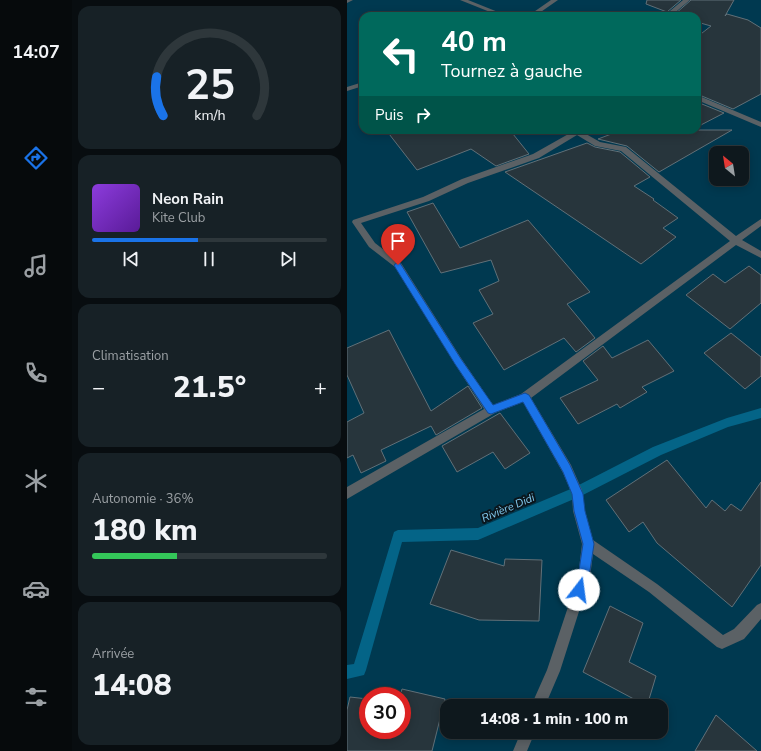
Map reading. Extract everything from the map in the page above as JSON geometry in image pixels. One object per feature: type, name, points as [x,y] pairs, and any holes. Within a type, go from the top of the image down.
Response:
[{"type":"street","points":[[463,0],[494,12]]},
{"type":"street","points":[[537,12],[555,0]]},
{"type":"street","points":[[672,12],[687,0]]},
{"type":"street","points":[[347,89],[359,85]]},
{"type":"street","points":[[701,99],[761,125]]},
{"type":"street","points":[[491,410],[458,362],[398,265],[372,244],[356,222],[425,199],[465,181],[536,156],[570,134]]},
{"type":"street","points":[[580,134],[598,144],[623,149],[735,240],[761,255]]},
{"type":"street","points":[[347,493],[491,410],[525,397],[761,222]]},
{"type":"street","points":[[525,397],[567,469],[577,494],[579,511],[588,544],[583,577],[553,671],[541,699]]},
{"type":"street","points":[[588,544],[653,588],[722,642],[739,634],[761,608]]},
{"type":"street","points":[[520,751],[525,739]]},
{"type":"shaded area","points":[[347,0],[761,0],[761,751],[347,751]]},
{"type":"building","points":[[647,0],[681,0],[667,12],[646,4]]},
{"type":"building","points":[[691,0],[734,0],[725,16],[727,14],[748,20],[761,28],[761,94],[733,109],[701,96],[701,34],[711,26],[701,23],[701,12],[677,12]]},
{"type":"building","points":[[701,104],[724,113],[701,125]]},
{"type":"building","points":[[701,130],[732,130],[659,172],[627,146],[598,139],[611,134],[701,134]]},
{"type":"building","points":[[389,134],[513,134],[529,154],[496,166],[471,149],[417,170]]},
{"type":"building","points":[[587,143],[595,147],[620,152],[650,177],[634,186],[654,199],[653,200],[678,218],[663,228],[676,237],[641,264],[505,172]]},
{"type":"building","points":[[433,203],[460,248],[528,220],[590,292],[567,304],[595,338],[576,352],[564,338],[504,370],[473,323],[493,314],[479,290],[499,281],[491,260],[441,273],[407,212]]},
{"type":"building","points":[[749,266],[761,275],[761,303],[730,329],[686,295],[713,274],[725,283]]},
{"type":"building","points":[[389,330],[431,411],[468,386],[482,408],[436,435],[431,426],[381,450],[386,461],[361,473],[353,455],[347,458],[347,422],[364,413],[347,375],[347,348]]},
{"type":"building","points":[[731,333],[761,357],[761,376],[745,389],[704,353]]},
{"type":"building","points":[[648,340],[674,371],[642,387],[647,392],[620,408],[617,404],[578,424],[560,398],[598,380],[583,361],[603,346],[612,358]]},
{"type":"building","points":[[500,413],[530,453],[505,469],[493,452],[457,472],[442,446]]},
{"type":"building","points":[[667,460],[706,508],[712,500],[725,511],[731,504],[741,511],[761,482],[761,565],[732,607],[657,543],[643,522],[629,532],[606,500]]},
{"type":"building","points":[[451,550],[504,566],[505,559],[542,560],[539,621],[479,620],[430,604]]},
{"type":"building","points":[[610,606],[643,623],[629,662],[656,676],[649,699],[634,699],[583,672]]},
{"type":"building","points":[[411,691],[445,699],[440,699],[440,719],[432,751],[347,751],[347,710],[350,697],[359,698],[359,739],[411,739]]},
{"type":"building","points":[[716,715],[757,751],[695,751]]},
{"type":"waterway","name":"Rivière Didi","points":[[347,672],[359,670],[398,536],[478,534],[577,492],[657,451],[727,423],[761,413]]},
{"type":"route","points":[[398,265],[421,305],[491,410],[525,397],[567,469],[577,494],[579,511],[588,544],[583,577],[579,590]]}]
